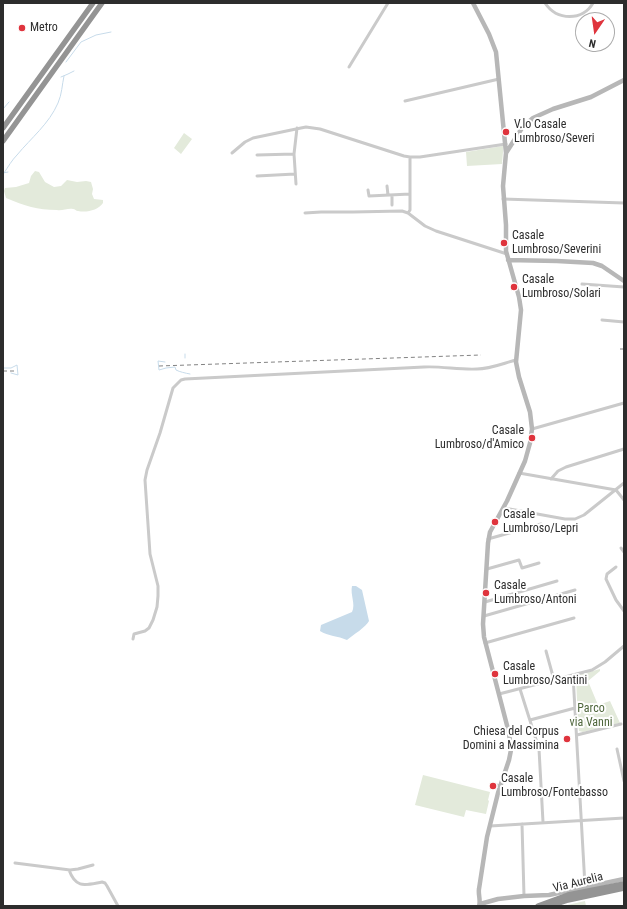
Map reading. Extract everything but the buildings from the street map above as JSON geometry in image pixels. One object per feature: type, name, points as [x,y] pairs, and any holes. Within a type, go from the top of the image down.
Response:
[{"type":"highway","points":[[3,128],[92,3]]},
{"type":"highway","points":[[3,141],[104,3]]},
{"type":"highway","name":"Via Aurelia","points":[[538,906],[568,895],[624,884]]},
{"type":"highway","name":"Via Aurelia","points":[[550,906],[568,900],[624,888]]},
{"type":"street","points":[[349,67],[388,3]]},
{"type":"street","points":[[473,3],[495,47],[500,79],[506,144],[503,199],[507,254],[521,309],[516,360],[518,374],[530,412],[532,429],[526,456],[504,508],[488,539],[483,629],[485,643],[510,737],[511,746],[510,758],[500,786],[486,845],[478,896],[479,905]]},
{"type":"street","points":[[545,3],[555,12],[570,17],[578,16],[585,12],[590,9],[594,3]]},
{"type":"street","points":[[405,101],[500,79]]},
{"type":"street","points":[[506,153],[522,128],[533,118],[556,108],[593,96],[624,80]]},
{"type":"street","points":[[232,152],[245,142],[252,139],[297,128],[318,129],[410,157],[420,157],[506,144]]},
{"type":"street","points":[[296,184],[294,154],[297,128]]},
{"type":"street","points":[[257,155],[294,154]]},
{"type":"street","points":[[408,213],[410,210],[410,157]]},
{"type":"street","points":[[257,176],[295,174]]},
{"type":"street","points":[[387,186],[392,205]]},
{"type":"street","points":[[368,190],[369,196],[410,194]]},
{"type":"street","points":[[503,199],[624,202]]},
{"type":"street","points":[[305,213],[399,210],[408,213],[433,230],[507,254]]},
{"type":"street","points":[[508,260],[593,263],[602,266],[624,281]]},
{"type":"street","points":[[582,284],[624,287]]},
{"type":"street","points":[[602,320],[624,322]]},
{"type":"street","points":[[132,639],[134,634],[145,631],[149,628],[157,608],[158,586],[150,554],[145,480],[174,388],[181,380],[436,366],[483,369],[516,360]]},
{"type":"street","points":[[532,429],[624,403]]},
{"type":"street","points":[[551,479],[558,471],[566,467],[624,449]]},
{"type":"street","points":[[519,473],[616,490],[624,500]]},
{"type":"street","points":[[504,508],[565,519],[574,519],[585,514],[624,483]]},
{"type":"street","points":[[488,539],[540,524]]},
{"type":"street","points":[[621,548],[624,552]]},
{"type":"street","points":[[486,569],[519,560],[522,568],[539,563]]},
{"type":"street","points":[[616,567],[607,574],[606,579],[616,600],[624,611]]},
{"type":"street","points":[[485,602],[557,581]]},
{"type":"street","points":[[484,616],[575,590]]},
{"type":"street","points":[[485,643],[574,618]]},
{"type":"street","points":[[499,694],[589,671],[598,667],[624,646]]},
{"type":"street","points":[[546,651],[554,680]]},
{"type":"street","points":[[573,675],[585,886]]},
{"type":"street","points":[[520,689],[539,749],[543,822]]},
{"type":"street","points":[[530,720],[575,708]]},
{"type":"street","points":[[577,735],[621,724]]},
{"type":"street","points":[[617,749],[624,781]]},
{"type":"street","points":[[493,784],[500,786]]},
{"type":"street","points":[[490,826],[624,818]]},
{"type":"street","points":[[522,824],[524,896]]},
{"type":"street","points":[[15,863],[69,870],[93,865]]},
{"type":"street","points":[[69,870],[74,880],[79,884],[105,883],[118,906]]},
{"type":"street","name":"Via Aurelia","points":[[479,905],[498,899],[549,895],[585,886],[624,879]]},
{"type":"green space","points":[[184,133],[192,139],[181,154],[174,148]]},
{"type":"green space","points":[[503,146],[502,164],[467,166],[466,152]]},
{"type":"green space","points":[[35,171],[39,172],[45,182],[54,187],[61,186],[67,180],[91,182],[94,199],[103,200],[103,203],[95,209],[81,212],[74,209],[59,210],[37,208],[6,198],[4,191],[5,188],[16,187],[29,183],[31,176]]},
{"type":"green space","name":"Parco via Vanni","points":[[600,669],[600,671],[588,681],[598,705],[610,701],[620,723],[583,732],[579,731],[576,677],[578,675]]},
{"type":"green space","points":[[423,775],[490,792],[486,814],[466,810],[464,817],[415,805]]},
{"type":"green space","points":[[585,901],[586,906],[563,906]]},
{"type":"water","points":[[352,586],[356,586],[362,590],[369,621],[347,640],[320,631],[321,625],[352,612]]},
{"type":"waterway","points":[[66,62],[81,42],[96,35],[111,32]]},
{"type":"waterway","points":[[61,77],[74,71]]},
{"type":"waterway","points":[[4,173],[13,159],[50,118],[58,103],[64,76]]},
{"type":"waterway","points":[[3,109],[9,102]]},
{"type":"waterway","points":[[3,173],[8,172]]},
{"type":"waterway","points":[[165,362],[158,361],[159,370],[175,367],[176,370],[190,374]]},
{"type":"waterway","points":[[3,368],[11,368],[17,365],[18,375],[11,373]]},
{"type":"railway","points":[[159,366],[481,355]]},
{"type":"railway","points":[[3,371],[17,371]]},
{"type":"place","name":"Metro","points":[[22,28]]},
{"type":"place","name":"V.lo Casale Lumbroso/Severi","points":[[506,132]]},
{"type":"place","name":"Casale Lumbroso/Severini","points":[[504,243]]},
{"type":"place","name":"Casale Lumbroso/Solari","points":[[514,287]]},
{"type":"place","name":"Casale Lumbroso/d'Amico","points":[[532,438]]},
{"type":"place","name":"Casale Lumbroso/Lepri","points":[[495,522]]},
{"type":"place","name":"Casale Lumbroso/Antoni","points":[[486,593]]},
{"type":"place","name":"Casale Lumbroso/Santini","points":[[495,674]]},
{"type":"place","name":"Chiesa del Corpus Domini a Massimina","points":[[567,739]]},
{"type":"place","name":"Casale Lumbroso/Fontebasso","points":[[493,786]]}]
